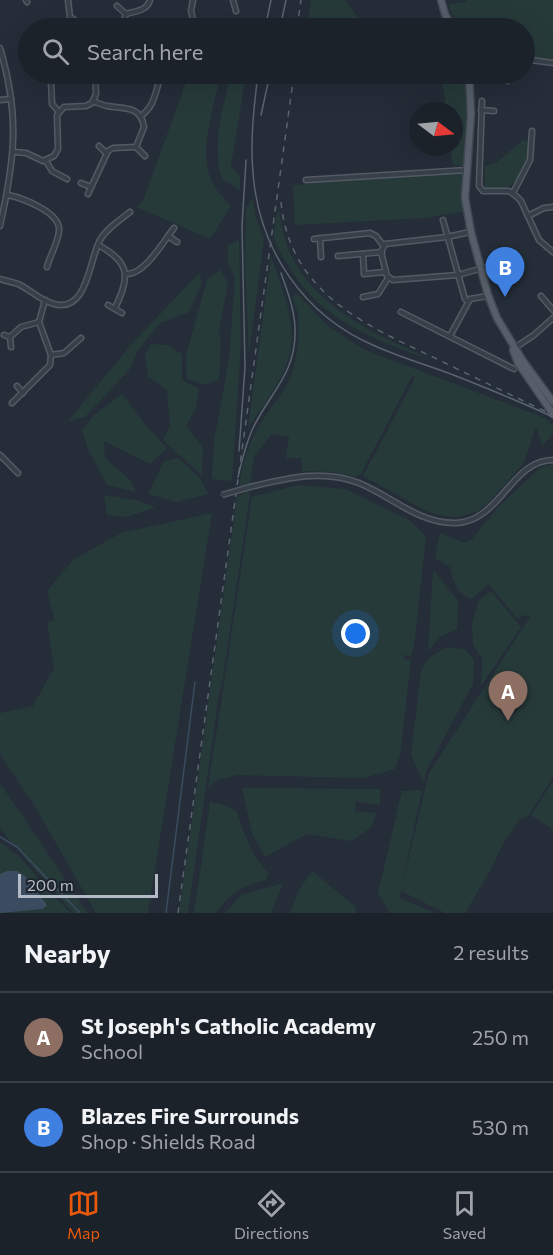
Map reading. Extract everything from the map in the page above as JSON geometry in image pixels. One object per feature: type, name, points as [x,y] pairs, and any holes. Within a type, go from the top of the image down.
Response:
[{"type":"main road","points":[[441,0],[447,18]]},
{"type":"main road","points":[[470,84],[471,114],[465,198],[471,232],[489,295],[501,325],[553,414]]},
{"type":"main road","points":[[521,362],[553,402]]},
{"type":"street","points":[[68,0],[71,18]]},
{"type":"street","points":[[126,14],[144,9],[150,0]]},
{"type":"street","points":[[193,0],[193,18]]},
{"type":"street","points":[[233,0],[236,11]]},
{"type":"street","points":[[117,6],[126,14]]},
{"type":"street","points":[[124,18],[126,14]]},
{"type":"street","points":[[0,48],[11,99],[14,152],[8,195],[0,226]]},
{"type":"street","points":[[535,60],[553,63]]},
{"type":"street","points":[[51,84],[52,104],[59,112]]},
{"type":"street","points":[[14,152],[24,152],[46,161],[54,156],[58,149],[56,118],[59,112],[64,107],[86,105],[93,101],[96,94],[96,84]]},
{"type":"street","points":[[141,116],[152,105],[157,84]]},
{"type":"street","points":[[0,100],[11,99]]},
{"type":"street","points":[[93,101],[104,106],[133,109],[141,116],[144,123],[143,131],[136,147]]},
{"type":"street","points":[[482,101],[479,186],[487,191],[509,191],[521,201],[539,240],[553,252]]},
{"type":"street","points":[[481,110],[494,111]]},
{"type":"street","points":[[513,194],[530,160],[532,131]]},
{"type":"street","points":[[532,137],[538,138]]},
{"type":"street","points":[[99,146],[106,153]]},
{"type":"street","points":[[88,194],[106,153],[113,148],[136,147],[145,156]]},
{"type":"street","points":[[46,161],[52,171],[67,179]]},
{"type":"street","points":[[306,180],[468,170]]},
{"type":"street","points":[[81,183],[91,187]]},
{"type":"street","points":[[8,195],[24,199],[54,217],[58,223],[60,229],[47,267]]},
{"type":"street","points":[[528,216],[544,208],[553,207]]},
{"type":"street","points":[[0,279],[18,284],[35,297],[56,304],[63,305],[77,300],[86,284],[98,245],[108,230],[130,212]]},
{"type":"street","points":[[443,220],[465,299],[468,302]]},
{"type":"street","points":[[127,274],[133,274],[141,269],[174,228]]},
{"type":"street","points":[[383,245],[471,232]]},
{"type":"street","points":[[315,239],[370,233],[376,236],[383,245],[385,272],[388,278],[393,280],[458,275],[504,262],[511,282]]},
{"type":"street","points":[[168,236],[177,242]]},
{"type":"street","points":[[320,238],[321,257]]},
{"type":"street","points":[[98,245],[111,251],[120,260],[127,274],[115,308]]},
{"type":"street","points":[[338,256],[382,252]]},
{"type":"street","points":[[363,254],[364,274],[385,272]]},
{"type":"street","points":[[363,297],[378,294],[388,278]]},
{"type":"street","points":[[450,336],[470,299],[489,295]]},
{"type":"street","points":[[542,296],[553,310]]},
{"type":"street","points":[[12,403],[50,365],[51,355],[39,322],[45,300]]},
{"type":"street","points":[[108,305],[122,313]]},
{"type":"street","points":[[401,312],[514,369]]},
{"type":"street","points":[[514,348],[534,335],[553,318]]},
{"type":"street","points":[[10,337],[21,327],[39,322]]},
{"type":"street","points":[[4,335],[10,337]]},
{"type":"street","points":[[10,337],[11,347]]},
{"type":"street","points":[[51,355],[64,353],[81,339]]},
{"type":"street","points":[[17,386],[23,393]]},
{"type":"street","points":[[0,456],[18,473]]},
{"type":"street","points":[[222,495],[300,476],[334,477],[364,486],[424,516],[458,523],[484,514],[531,465],[544,460],[553,460]]},
{"type":"shaded area","points":[[311,0],[345,0],[358,18],[308,18]]},
{"type":"shaded area","points":[[467,0],[553,0],[553,60],[535,57],[535,18],[454,18],[448,4]]},
{"type":"shaded area","points":[[185,84],[219,84],[208,129],[208,172],[219,193],[231,206],[210,239],[137,207],[143,201]]},
{"type":"shaded area","points":[[229,84],[244,84],[231,166],[240,177],[240,190],[222,179],[218,139]]},
{"type":"shaded area","points":[[442,84],[466,84],[467,109],[464,163],[462,166],[455,166],[452,156],[463,156],[463,102],[445,102]]},
{"type":"shaded area","points":[[523,140],[530,142],[529,148],[526,162],[516,181],[503,189],[485,188],[485,166],[496,163]]},
{"type":"shaded area","points":[[467,171],[465,211],[426,218],[295,225],[293,185]]},
{"type":"shaded area","points":[[253,198],[256,218],[264,239],[249,355],[245,268],[246,207]]},
{"type":"shaded area","points":[[278,209],[290,253],[301,273],[316,290],[332,305],[370,330],[431,360],[369,336],[332,314],[316,300],[301,284],[275,243],[274,233]]},
{"type":"shaded area","points":[[239,240],[241,343],[232,481],[212,479],[214,441],[229,359],[235,279],[228,262],[228,246]]},
{"type":"shaded area","points":[[271,256],[288,307],[292,334],[291,347],[280,378],[248,428]]},
{"type":"shaded area","points":[[220,270],[228,283],[219,331],[221,343],[219,379],[206,385],[187,379],[186,356],[207,279]]},
{"type":"shaded area","points":[[199,273],[202,283],[189,312],[160,323],[138,350],[129,370],[85,417],[68,421],[130,346]]},
{"type":"shaded area","points":[[297,293],[329,327],[365,350],[545,418],[553,426],[553,434],[542,446],[536,427],[524,463],[488,503],[476,512],[460,517],[443,516],[426,511],[363,476],[415,378],[412,376],[361,474],[354,477],[335,472],[302,471],[302,458],[286,458],[289,437],[272,434],[254,456],[250,484],[239,487],[244,462],[253,437],[292,374],[298,346],[298,327],[297,312],[292,296]]},
{"type":"shaded area","points":[[151,344],[167,345],[182,354],[182,380],[199,389],[196,408],[186,426],[203,447],[202,476],[163,440],[170,426],[167,390],[148,377],[145,356]]},
{"type":"shaded area","points":[[122,394],[167,448],[150,464],[104,441],[105,458],[130,480],[136,492],[107,485],[88,449],[82,431],[93,416]]},
{"type":"shaded area","points":[[178,458],[200,478],[208,494],[176,502],[148,494],[164,461]]},
{"type":"shaded area","points":[[546,465],[553,465],[553,777],[529,815],[519,820],[503,844],[465,913],[445,913],[401,891],[400,898],[435,913],[390,913],[378,893],[402,791],[422,790],[402,886],[429,773],[530,617],[525,615],[517,618],[488,584],[472,599],[462,594],[454,582],[450,567],[435,558],[440,533],[465,543],[472,539],[500,505]]},
{"type":"shaded area","points":[[298,485],[346,489],[409,520],[426,536],[414,647],[411,656],[404,655],[404,659],[411,660],[400,756],[395,769],[364,778],[238,775],[217,780],[208,788],[252,497]]},
{"type":"shaded area","points":[[248,491],[250,495],[188,913],[179,913],[237,497]]},
{"type":"shaded area","points":[[104,495],[136,500],[156,507],[127,517],[107,515]]},
{"type":"shaded area","points":[[212,513],[148,913],[96,913],[33,803],[0,754],[0,713],[33,706],[54,668],[47,622],[55,621],[47,591],[73,560],[121,533]]},
{"type":"shaded area","points":[[433,570],[458,601],[457,629],[440,637],[428,651]]},
{"type":"shaded area","points":[[491,591],[521,627],[481,686],[482,659],[473,645],[472,623],[478,601]]},
{"type":"shaded area","points":[[447,647],[464,649],[474,660],[473,684],[426,771],[424,783],[411,755],[421,671],[430,657]]},
{"type":"shaded area","points":[[553,781],[553,830],[531,815]]},
{"type":"shaded area","points":[[0,783],[88,913],[73,913],[0,829]]},
{"type":"shaded area","points":[[242,788],[380,789],[380,805],[356,801],[355,811],[377,813],[371,828],[351,841],[307,834],[265,857],[252,834]]},
{"type":"shaded area","points":[[210,802],[224,805],[237,812],[253,852],[269,873],[266,880],[243,888],[232,895],[216,913],[194,913]]},
{"type":"shaded area","points":[[0,842],[20,857],[71,913],[0,913]]},
{"type":"shaded area","points":[[312,871],[356,907],[356,913],[290,913],[299,890]]},
{"type":"shaded area","points":[[283,883],[271,913],[225,913],[241,895]]},
{"type":"water","points":[[17,871],[25,876],[47,905],[43,909],[0,913],[0,874]]},
{"type":"waterway","points":[[166,913],[195,682]]},
{"type":"waterway","points":[[0,837],[17,847],[80,913]]},
{"type":"tram line","points":[[267,18],[271,0]]},
{"type":"tram line","points":[[282,18],[286,0]]},
{"type":"tram line","points":[[257,84],[252,148],[257,201],[276,254],[290,277],[307,298],[327,317],[350,333],[375,346],[446,372],[553,417]]},
{"type":"tram line","points":[[261,115],[268,84]]},
{"type":"tram line","points":[[239,451],[245,367],[242,226],[246,160]]},
{"type":"tram line","points":[[238,477],[253,428],[282,381],[295,343],[295,327],[290,299],[281,273]]},
{"type":"railway","points":[[298,18],[301,0]]},
{"type":"railway","points":[[178,913],[293,84]]},
{"type":"railway","points":[[281,202],[287,234],[300,261],[316,284],[337,303],[386,334],[553,415]]},
{"type":"place","name":"Blazes Fire Surrounds","points":[[505,297]]},
{"type":"place","name":"St Joseph's Catholic Academy","points":[[508,721]]}]
